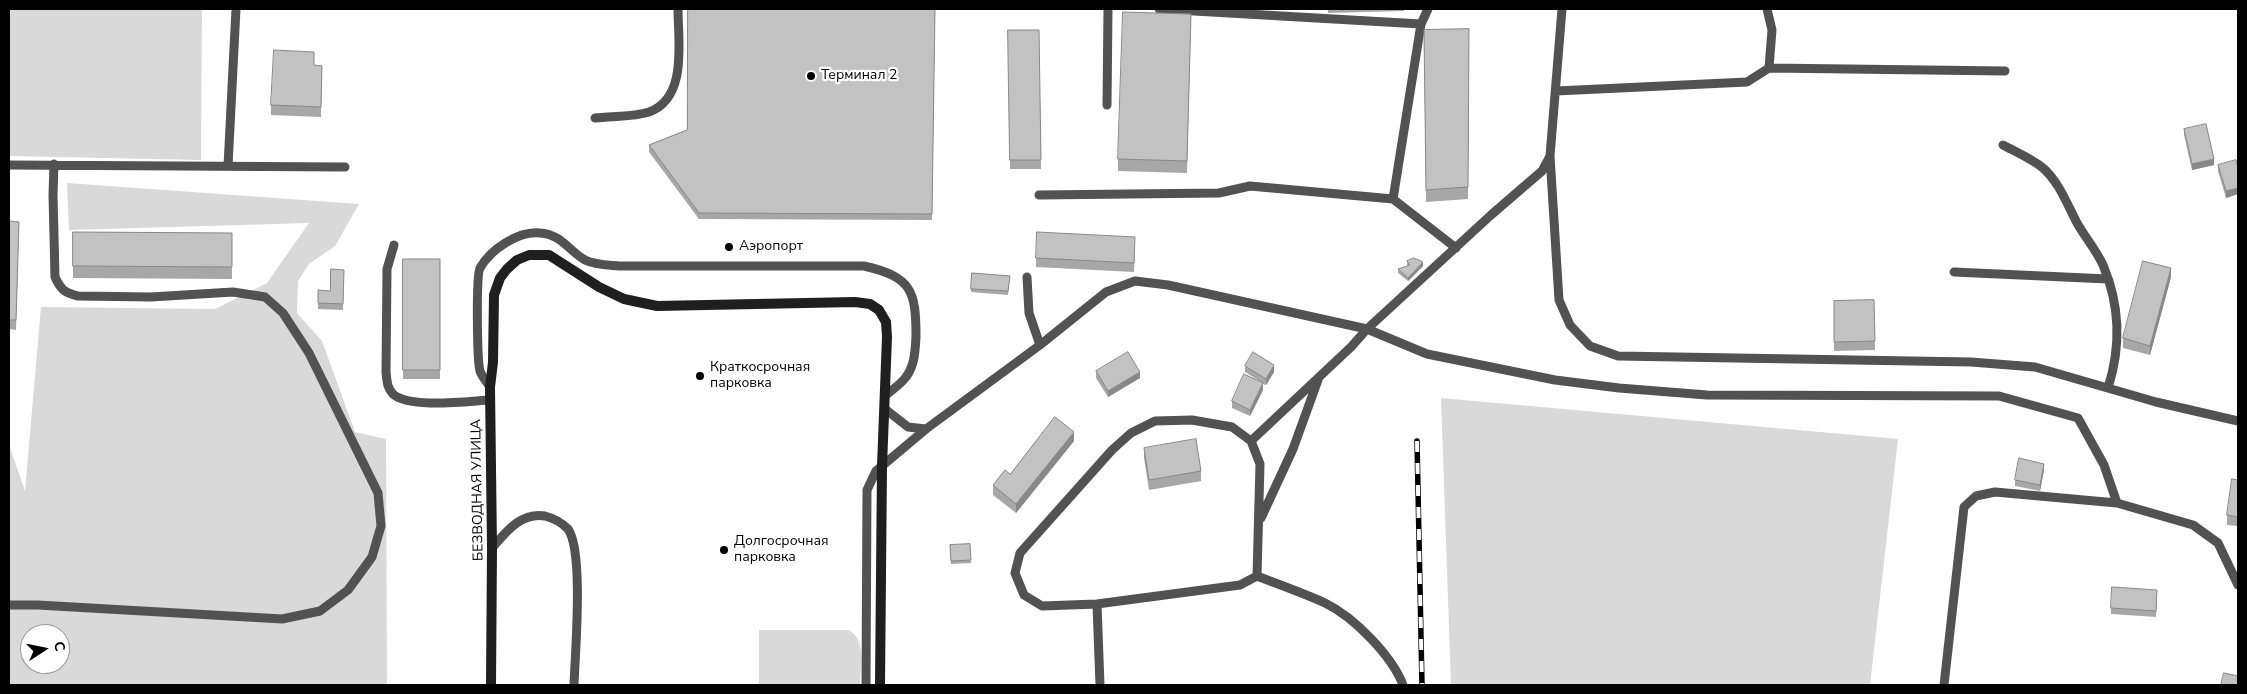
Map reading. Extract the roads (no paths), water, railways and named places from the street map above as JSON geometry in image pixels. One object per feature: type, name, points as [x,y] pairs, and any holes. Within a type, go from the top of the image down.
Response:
[{"type":"main road","name":"БЕЗВОДНАЯ УЛИЦА","points":[[491,685],[490,387],[493,362],[494,295],[500,278],[517,260],[539,254],[549,255],[598,287],[624,298],[657,306],[817,301],[870,304],[879,310],[886,322],[888,361],[886,395]]},
{"type":"main road","points":[[880,685],[882,466],[886,395]]},
{"type":"lane","points":[[228,166],[236,9]]},
{"type":"lane","points":[[596,118],[649,112],[666,101],[674,86],[678,70],[678,9]]},
{"type":"lane","points":[[1107,105],[1108,9]]},
{"type":"lane","points":[[1159,9],[1422,24]]},
{"type":"lane","points":[[1393,199],[1422,24],[1428,9]]},
{"type":"lane","points":[[1562,9],[1550,156],[1559,300],[1570,325],[1590,346],[1618,356],[1971,362],[2035,367],[2108,388],[2238,421]]},
{"type":"lane","points":[[1767,9],[1772,30],[1769,68]]},
{"type":"lane","points":[[1556,91],[1747,82],[1769,68],[2005,71]]},
{"type":"lane","points":[[2003,145],[2042,168],[2056,182],[2102,264],[2114,295],[2118,326],[2112,376],[2108,388]]},
{"type":"lane","points":[[1251,441],[1367,329],[1542,171],[1550,156]]},
{"type":"lane","points":[[9,605],[38,604],[282,619],[320,611],[348,590],[372,557],[381,526],[378,493],[309,353],[283,313],[265,297],[233,292],[151,297],[78,296],[66,293],[60,288],[55,278],[54,164]]},
{"type":"lane","points":[[9,165],[345,167]]},
{"type":"lane","points":[[1039,195],[1219,194],[1250,186],[1393,199],[1456,248]]},
{"type":"lane","points":[[490,387],[481,373],[477,356],[480,269],[495,250],[525,234],[539,232],[551,234],[562,240],[586,260],[594,263],[619,266],[864,266],[891,274],[909,289],[916,306],[915,357],[906,377],[886,395]]},
{"type":"lane","points":[[394,245],[388,269],[386,372],[388,388],[394,395],[403,400],[420,403],[490,400]]},
{"type":"lane","points":[[1954,272],[2108,278]]},
{"type":"lane","points":[[1027,277],[1029,313],[1040,345]]},
{"type":"lane","points":[[866,685],[867,490],[870,480],[882,466],[926,429],[1040,345],[1106,292],[1135,281],[1168,285],[1367,329],[1427,354],[1556,380],[1619,388],[1707,395],[1999,396],[2078,418],[2104,465],[2117,502]]},
{"type":"lane","points":[[1259,522],[1293,449],[1318,378]]},
{"type":"lane","points":[[885,409],[908,427],[926,429]]},
{"type":"lane","points":[[1257,576],[1260,464],[1251,441],[1232,427],[1192,420],[1155,422],[1130,432],[1020,553],[1014,573],[1024,595],[1042,606],[1097,604],[1240,585],[1257,576],[1327,604],[1362,629],[1398,671],[1403,685]]},
{"type":"lane","points":[[1944,685],[1964,507],[1976,496],[1995,492],[2117,502],[2193,525],[2218,543],[2238,585]]},
{"type":"lane","points":[[492,548],[508,529],[521,520],[536,516],[546,516],[558,521],[568,530],[574,546],[576,568],[574,685]]},
{"type":"lane","points":[[1097,604],[1100,685]]},
{"type":"railway","points":[[1417,441],[1422,685]]},
{"type":"place","name":"Терминал 2","points":[[811,76]]},
{"type":"place","name":"Аэропорт","points":[[729,247]]},
{"type":"place","name":"Краткосрочная парковка","points":[[700,376]]},
{"type":"place","name":"Долгосрочная парковка","points":[[724,550]]}]
